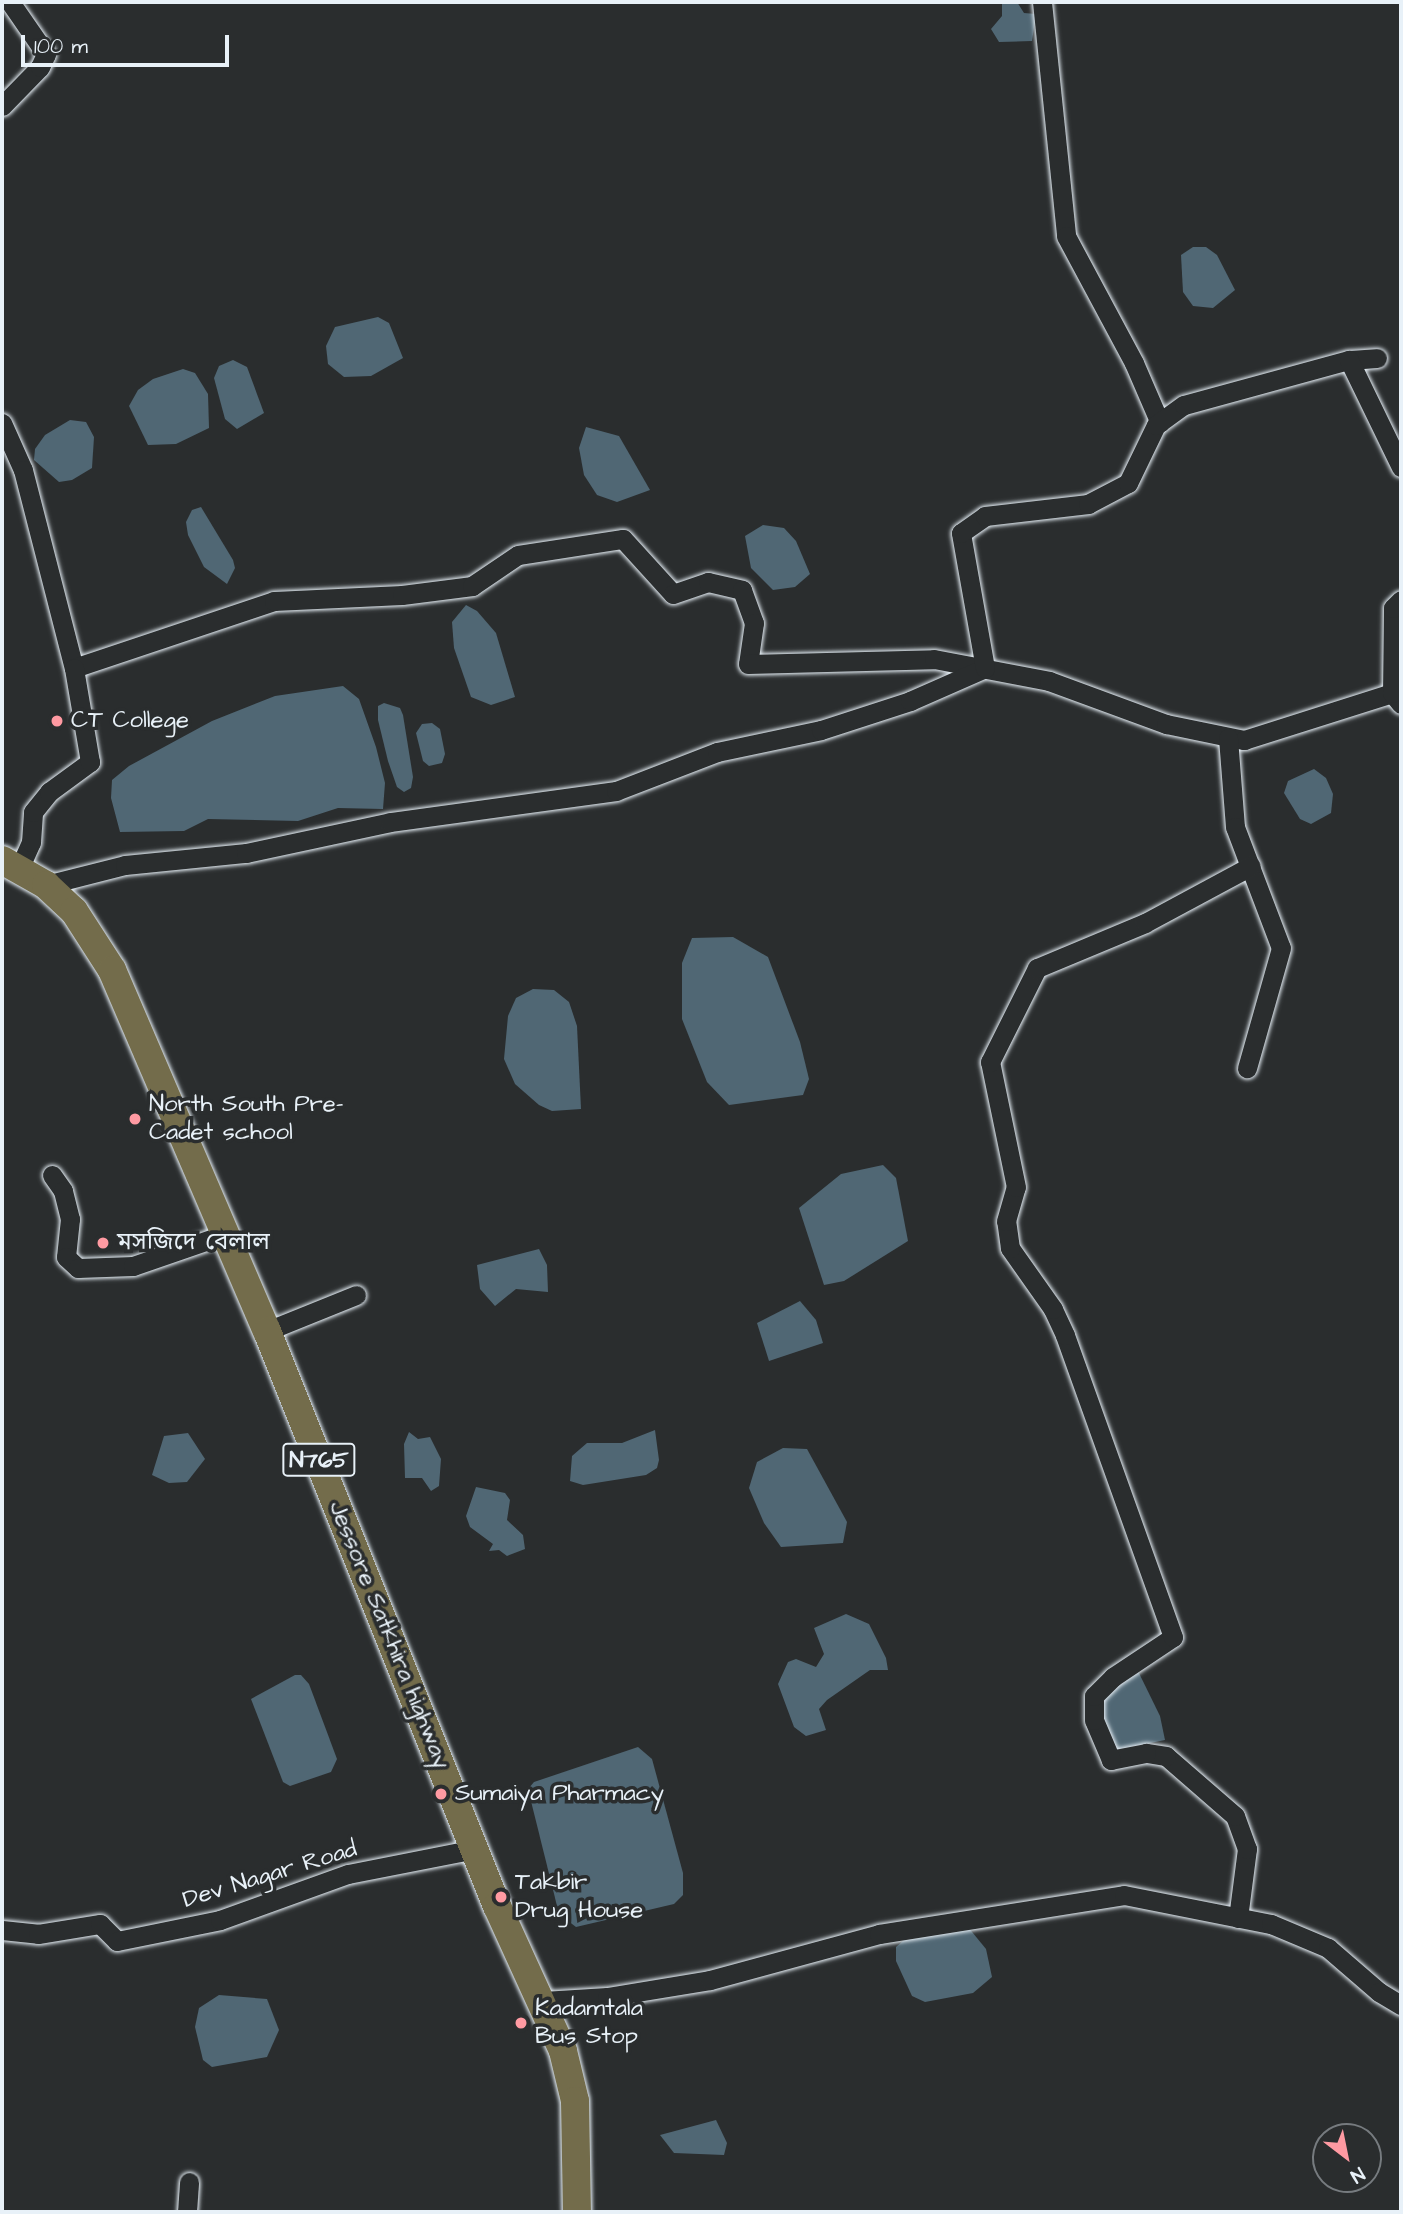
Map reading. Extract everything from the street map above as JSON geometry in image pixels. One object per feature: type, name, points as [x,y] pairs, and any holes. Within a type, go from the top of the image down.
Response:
[{"type":"highway","name":"Jessore Satkhira highway","points":[[10,864],[46,885],[74,911],[112,970],[223,1235],[267,1331],[475,1849],[564,2051],[575,2101],[575,2199]]},
{"type":"street","points":[[2,106],[40,66],[46,54],[10,2]]},
{"type":"street","points":[[1042,2],[1066,236],[1134,363],[1160,423]]},
{"type":"street","points":[[985,668],[961,533],[985,516],[1088,504],[1128,483],[1160,423],[1185,405],[1349,360],[1377,358]]},
{"type":"street","points":[[1349,360],[1401,467]]},
{"type":"street","points":[[2,423],[23,470],[74,668],[90,762],[49,792],[33,812],[31,842],[10,864]]},
{"type":"street","points":[[74,668],[274,601],[402,595],[472,586],[517,555],[623,539],[673,594],[708,582],[742,590],[754,623],[748,664],[934,659],[1049,681],[1166,724],[1244,740],[1397,699],[1393,608],[1401,600]]},
{"type":"street","points":[[46,885],[125,865],[246,853],[390,821],[514,808],[616,791],[717,752],[821,730],[910,701],[985,668]]},
{"type":"street","points":[[1228,738],[1235,827],[1281,948],[1247,1068]]},
{"type":"street","points":[[1238,1919],[1247,1849],[1235,1816],[1166,1755],[1146,1753],[1111,1760],[1094,1720],[1094,1696],[1113,1677],[1173,1637],[1129,1524],[1065,1335],[1053,1309],[1010,1248],[1006,1221],[1016,1187],[990,1062],[1037,968],[1145,923],[1251,866]]},
{"type":"street","points":[[52,1175],[63,1191],[70,1219],[66,1257],[78,1268],[133,1266],[223,1235]]},
{"type":"street","points":[[267,1331],[356,1296]]},
{"type":"street","name":"Dev Nagar Road","points":[[2,1930],[38,1934],[100,1924],[117,1941],[220,1920],[348,1874],[475,1849]]},
{"type":"street","points":[[543,2001],[607,1997],[710,1980],[879,1934],[1124,1895],[1271,1924],[1328,1948],[1379,1992],[1401,2005]]},
{"type":"street","points":[[187,2212],[188,2182]]},
{"type":"water","points":[[1002,2],[1017,2],[1024,13],[1036,14],[1032,41],[999,42],[991,29],[1002,16]]},
{"type":"water","points":[[1193,247],[1206,247],[1217,255],[1235,290],[1213,308],[1193,306],[1183,292],[1181,255]]},
{"type":"water","points":[[378,317],[389,323],[403,358],[371,376],[344,377],[328,364],[326,346],[335,327]]},
{"type":"water","points":[[233,360],[247,367],[264,413],[237,429],[225,419],[214,378],[219,366]]},
{"type":"water","points":[[183,369],[195,373],[208,394],[209,428],[176,444],[148,445],[129,406],[138,390],[153,379]]},
{"type":"water","points":[[70,420],[86,422],[94,437],[92,468],[72,480],[59,482],[34,460],[35,449],[45,435]]},
{"type":"water","points":[[586,427],[619,436],[650,490],[617,502],[597,495],[584,475],[579,448]]},
{"type":"water","points":[[201,507],[233,560],[235,568],[227,584],[204,567],[188,535],[186,522],[192,510]]},
{"type":"water","points":[[763,525],[784,528],[796,541],[810,574],[795,587],[773,590],[751,568],[745,536]]},
{"type":"water","points":[[466,605],[477,611],[496,633],[515,697],[491,705],[471,697],[454,648],[452,622]]},
{"type":"water","points":[[343,686],[359,699],[376,747],[385,783],[383,809],[338,808],[298,821],[208,819],[184,831],[120,832],[111,798],[112,780],[129,766],[212,721],[275,696]]},
{"type":"water","points":[[384,703],[400,708],[403,715],[413,777],[411,788],[404,792],[397,787],[378,720],[378,706]]},
{"type":"water","points":[[432,723],[440,729],[445,754],[442,763],[429,766],[423,761],[416,733],[422,724]]},
{"type":"water","points":[[1314,769],[1326,778],[1333,794],[1331,813],[1311,824],[1300,819],[1284,793],[1288,781]]},
{"type":"water","points":[[733,937],[768,957],[800,1042],[809,1079],[803,1095],[729,1105],[707,1082],[682,1019],[682,963],[692,938]]},
{"type":"water","points":[[533,989],[554,990],[569,1002],[577,1026],[581,1109],[552,1111],[539,1105],[515,1084],[504,1059],[508,1016],[516,998]]},
{"type":"water","points":[[883,1165],[896,1178],[908,1241],[844,1281],[824,1285],[799,1208],[841,1174]]},
{"type":"water","points":[[539,1249],[547,1265],[548,1292],[516,1289],[495,1306],[480,1289],[477,1265]]},
{"type":"water","points":[[800,1301],[816,1320],[823,1343],[769,1361],[757,1323]]},
{"type":"water","points":[[655,1430],[659,1460],[657,1468],[646,1475],[583,1485],[570,1481],[572,1456],[587,1443],[622,1443]]},
{"type":"water","points":[[409,1432],[418,1439],[430,1437],[441,1459],[439,1486],[431,1491],[422,1478],[405,1478],[404,1444]]},
{"type":"water","points":[[188,1433],[205,1459],[187,1482],[169,1483],[152,1475],[164,1436]]},
{"type":"water","points":[[783,1448],[807,1449],[847,1522],[843,1543],[781,1547],[764,1523],[749,1488],[757,1462]]},
{"type":"water","points":[[476,1487],[505,1493],[510,1500],[507,1520],[523,1535],[525,1549],[507,1556],[499,1550],[489,1551],[493,1544],[470,1527],[466,1516]]},
{"type":"water","points":[[846,1614],[869,1624],[886,1658],[888,1670],[870,1670],[827,1700],[819,1709],[826,1730],[806,1736],[794,1727],[778,1684],[788,1662],[796,1659],[816,1667],[824,1654],[814,1628]]},
{"type":"water","points":[[1136,1667],[1160,1716],[1165,1740],[1116,1750],[1098,1706],[1110,1683]]},
{"type":"water","points":[[295,1675],[301,1675],[309,1684],[337,1759],[331,1772],[290,1786],[283,1782],[251,1699]]},
{"type":"water","points":[[638,1747],[652,1759],[683,1873],[683,1895],[674,1904],[576,1927],[559,1914],[528,1789],[534,1782]]},
{"type":"water","points":[[968,1927],[986,1949],[992,1977],[973,1993],[925,2002],[912,1996],[896,1961],[896,1947],[904,1940]]},
{"type":"water","points":[[219,1995],[267,1999],[279,2030],[267,2057],[212,2067],[203,2060],[195,2027],[199,2008]]},
{"type":"water","points":[[716,2120],[727,2143],[724,2155],[674,2153],[660,2135]]},
{"type":"place","name":"CT College","points":[[57,721]]},
{"type":"place","name":"North South Pre- Cadet school","points":[[135,1119]]},
{"type":"place","name":"মসজিদে বেলাল","points":[[103,1243]]},
{"type":"place","name":"Sumaiya Pharmacy","points":[[441,1794]]},
{"type":"place","name":"Takbir Drug House","points":[[501,1897]]},
{"type":"place","name":"Kadamtala Bus Stop","points":[[521,2023]]}]
